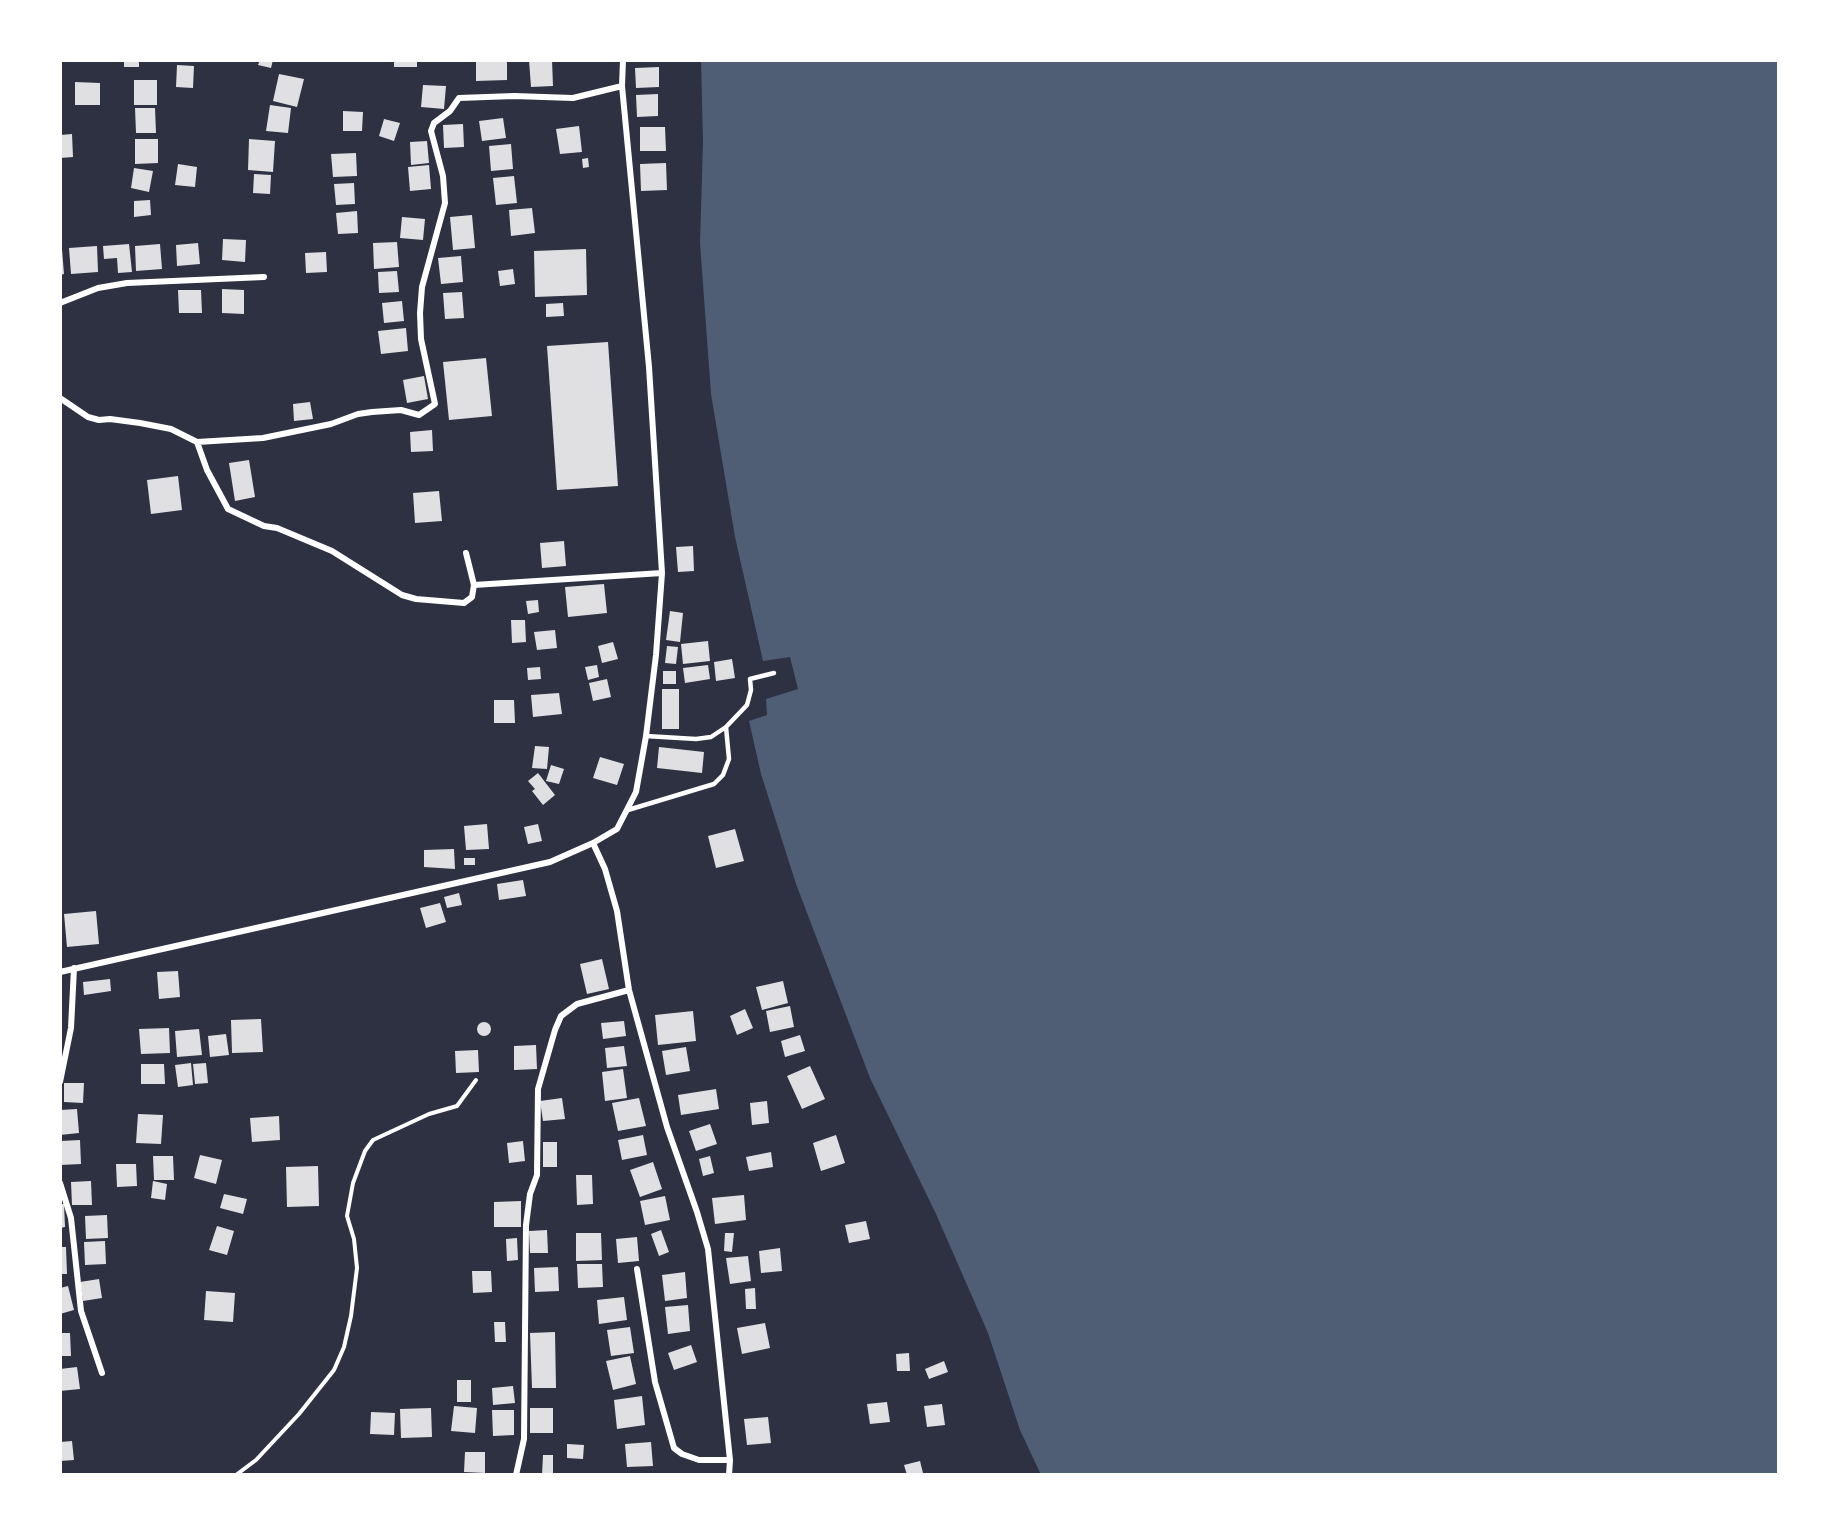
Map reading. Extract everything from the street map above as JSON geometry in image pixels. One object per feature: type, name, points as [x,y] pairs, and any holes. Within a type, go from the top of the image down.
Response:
[{"type":"street","points":[[60,972],[550,862],[617,829],[636,792],[646,736],[656,655],[662,573],[649,367],[622,86],[623,60]]},
{"type":"street","points":[[60,398],[88,417],[171,429],[197,442],[263,438],[331,424],[358,414],[372,412],[401,410],[419,415],[435,404],[421,339],[420,313],[422,286],[445,202],[444,176],[431,131],[434,123],[450,111],[459,98],[514,96],[573,98],[622,86]]},
{"type":"street","points":[[60,303],[98,288],[127,283],[264,277]]},
{"type":"street","points":[[197,442],[207,470],[228,509],[264,526],[277,528],[332,551],[402,595],[416,599],[464,603],[472,597],[474,585],[466,553]]},
{"type":"street","points":[[474,585],[662,573]]},
{"type":"street","points":[[592,843],[605,869],[618,911],[629,990],[667,1127],[698,1212],[708,1249],[730,1460],[729,1475]]},
{"type":"street","points":[[60,1082],[71,1028],[74,968]]},
{"type":"street","points":[[516,1475],[524,1438],[526,1225],[530,1194],[537,1175],[538,1089],[561,1016],[577,1004],[629,990]]},
{"type":"street","points":[[60,1183],[71,1218],[81,1311],[102,1373]]},
{"type":"street","points":[[637,1269],[655,1382],[674,1448],[681,1454],[699,1460],[730,1460]]},
{"type":"lane","points":[[646,736],[696,739],[711,737],[726,727],[747,705],[751,690],[750,679],[774,674]]},
{"type":"lane","points":[[628,810],[714,784],[723,776],[729,759],[726,727]]},
{"type":"path","points":[[236,1475],[256,1460],[299,1414],[333,1370],[344,1347],[351,1316],[357,1268],[354,1239],[347,1216],[353,1183],[365,1151],[373,1140],[429,1114],[458,1106],[476,1080]]},
{"type":"water","points":[[701,60],[1779,60],[1779,1475],[1041,1475],[1020,1430],[988,1333],[936,1214],[870,1078],[796,884],[761,774],[749,721],[767,715],[766,699],[798,689],[790,657],[763,661],[735,537],[711,394],[700,243],[703,142]]},
{"type":"building","points":[[124,60],[139,60],[139,67],[124,67]]},
{"type":"building","points":[[260,60],[273,60],[271,68],[258,65]]},
{"type":"building","points":[[394,60],[417,60],[417,67],[394,67]]},
{"type":"building","points":[[476,60],[507,60],[507,80],[476,81]]},
{"type":"building","points":[[529,60],[552,60],[553,86],[531,87]]},
{"type":"building","points":[[177,65],[194,66],[193,88],[176,87]]},
{"type":"building","points":[[659,67],[659,87],[636,88],[635,68]]},
{"type":"building","points":[[279,74],[304,79],[297,107],[273,101]]},
{"type":"building","points":[[134,80],[157,80],[157,105],[134,105]]},
{"type":"building","points":[[75,82],[100,83],[100,105],[75,105]]},
{"type":"building","points":[[423,85],[446,86],[444,109],[421,107]]},
{"type":"building","points":[[658,94],[658,116],[637,117],[636,95]]},
{"type":"building","points":[[270,105],[291,108],[288,133],[266,131]]},
{"type":"building","points":[[135,108],[155,108],[156,133],[136,133]]},
{"type":"building","points":[[343,111],[363,112],[362,131],[343,131]]},
{"type":"building","points":[[503,118],[506,138],[482,141],[479,121]]},
{"type":"building","points":[[384,119],[400,123],[394,141],[379,136]]},
{"type":"building","points":[[463,124],[464,147],[444,148],[443,125]]},
{"type":"building","points":[[579,126],[582,152],[560,154],[556,129]]},
{"type":"building","points":[[640,127],[665,127],[666,151],[640,151]]},
{"type":"building","points":[[72,134],[73,157],[60,158],[60,135]]},
{"type":"building","points":[[135,139],[158,139],[158,163],[135,164]]},
{"type":"building","points":[[249,139],[275,141],[273,172],[248,170]]},
{"type":"building","points":[[427,141],[429,163],[411,165],[410,142]]},
{"type":"building","points":[[511,144],[513,169],[491,171],[489,146]]},
{"type":"building","points":[[356,153],[357,176],[333,177],[331,154]]},
{"type":"building","points":[[588,158],[589,167],[583,168],[582,159]]},
{"type":"building","points":[[666,163],[667,190],[641,191],[640,164]]},
{"type":"building","points":[[178,164],[197,167],[195,187],[175,185]]},
{"type":"building","points":[[429,165],[431,189],[410,191],[408,167]]},
{"type":"building","points":[[134,168],[153,171],[149,192],[131,188]]},
{"type":"building","points":[[254,174],[271,175],[270,194],[253,193]]},
{"type":"building","points":[[514,176],[517,203],[496,205],[493,178]]},
{"type":"building","points":[[354,183],[355,204],[336,205],[334,184]]},
{"type":"building","points":[[150,200],[151,215],[134,217],[134,201]]},
{"type":"building","points":[[532,208],[535,233],[511,236],[509,210]]},
{"type":"building","points":[[357,211],[358,233],[338,234],[336,213]]},
{"type":"building","points":[[472,215],[475,248],[453,250],[450,217]]},
{"type":"building","points":[[402,217],[425,219],[423,240],[400,238]]},
{"type":"building","points":[[223,239],[246,240],[245,262],[222,260]]},
{"type":"building","points":[[397,242],[399,267],[374,269],[373,243]]},
{"type":"building","points":[[198,243],[200,264],[177,266],[176,245]]},
{"type":"building","points":[[129,244],[132,272],[118,273],[117,258],[104,259],[103,246]]},
{"type":"building","points":[[160,244],[162,269],[136,271],[135,246]]},
{"type":"building","points":[[97,246],[98,272],[71,274],[69,248]]},
{"type":"building","points":[[60,249],[62,249],[64,274],[60,275]]},
{"type":"building","points":[[586,249],[587,295],[535,297],[534,251]]},
{"type":"building","points":[[326,252],[327,272],[306,273],[305,253]]},
{"type":"building","points":[[461,256],[463,282],[441,284],[438,258]]},
{"type":"building","points":[[513,269],[515,284],[500,286],[498,271]]},
{"type":"building","points":[[397,271],[399,292],[379,293],[378,272]]},
{"type":"building","points":[[222,289],[244,290],[244,314],[222,313]]},
{"type":"building","points":[[178,290],[201,290],[202,313],[179,313]]},
{"type":"building","points":[[462,292],[464,318],[445,319],[443,293]]},
{"type":"building","points":[[402,301],[404,321],[384,323],[382,303]]},
{"type":"building","points":[[563,303],[564,316],[546,317],[546,304]]},
{"type":"building","points":[[406,328],[408,351],[381,354],[378,331]]},
{"type":"building","points":[[608,342],[618,486],[557,490],[547,346]]},
{"type":"building","points":[[486,358],[492,416],[449,420],[443,362]]},
{"type":"building","points":[[424,376],[428,399],[407,403],[403,380]]},
{"type":"building","points":[[310,402],[313,419],[294,421],[293,404]]},
{"type":"building","points":[[432,430],[433,451],[411,452],[410,432]]},
{"type":"building","points":[[249,460],[255,497],[235,501],[229,463]]},
{"type":"building","points":[[178,476],[182,510],[151,514],[147,480]]},
{"type":"building","points":[[439,491],[442,521],[415,523],[413,493]]},
{"type":"building","points":[[564,541],[566,566],[542,568],[540,543]]},
{"type":"building","points":[[693,546],[694,571],[678,572],[676,547]]},
{"type":"building","points":[[604,584],[607,613],[568,617],[565,587]]},
{"type":"building","points":[[538,600],[539,612],[528,614],[526,601]]},
{"type":"building","points":[[670,611],[683,613],[680,642],[666,640]]},
{"type":"building","points":[[511,620],[525,620],[526,642],[512,643]]},
{"type":"building","points":[[555,630],[557,648],[537,650],[534,632]]},
{"type":"building","points":[[708,641],[710,661],[683,664],[681,644]]},
{"type":"building","points":[[613,642],[618,659],[602,663],[598,646]]},
{"type":"building","points":[[667,646],[678,647],[676,664],[665,663]]},
{"type":"building","points":[[732,659],[735,678],[716,681],[714,662]]},
{"type":"building","points":[[597,665],[599,677],[588,680],[585,667]]},
{"type":"building","points":[[708,665],[710,679],[685,683],[683,668]]},
{"type":"building","points":[[540,667],[541,679],[528,680],[527,668]]},
{"type":"building","points":[[663,671],[676,671],[676,684],[663,684]]},
{"type":"building","points":[[607,679],[611,697],[593,701],[589,683]]},
{"type":"building","points":[[662,689],[679,689],[679,729],[662,729]]},
{"type":"building","points":[[559,693],[562,714],[533,717],[531,695]]},
{"type":"building","points":[[494,700],[514,700],[515,723],[494,723]]},
{"type":"building","points":[[535,746],[549,747],[547,769],[532,768]]},
{"type":"building","points":[[659,747],[704,752],[702,773],[657,768]]},
{"type":"building","points":[[600,757],[624,764],[617,785],[593,778]]},
{"type":"building","points":[[551,765],[564,769],[559,784],[546,781]]},
{"type":"building","points":[[538,773],[555,795],[543,805],[532,791],[535,789],[528,781]]},
{"type":"building","points":[[487,824],[489,849],[466,850],[464,826]]},
{"type":"building","points":[[538,824],[542,841],[528,844],[524,827]]},
{"type":"building","points":[[735,829],[744,861],[716,868],[708,836]]},
{"type":"building","points":[[454,849],[455,869],[424,867],[424,850]]},
{"type":"building","points":[[464,858],[475,858],[475,865],[464,865]]},
{"type":"building","points":[[523,880],[526,896],[499,900],[497,884]]},
{"type":"building","points":[[459,893],[462,905],[447,908],[444,897]]},
{"type":"building","points":[[440,903],[446,922],[426,928],[420,908]]},
{"type":"building","points":[[96,911],[99,944],[67,947],[64,914]]},
{"type":"building","points":[[602,959],[609,989],[587,994],[580,964]]},
{"type":"building","points":[[178,971],[180,997],[159,999],[157,972]]},
{"type":"building","points":[[110,979],[111,991],[84,995],[83,982]]},
{"type":"building","points":[[783,981],[788,1003],[762,1010],[756,987]]},
{"type":"building","points":[[790,1006],[794,1027],[770,1032],[766,1011]]},
{"type":"building","points":[[745,1009],[753,1028],[737,1035],[730,1016]]},
{"type":"building","points":[[693,1011],[696,1041],[658,1045],[655,1015]]},
{"type":"building","points":[[261,1019],[263,1052],[232,1053],[231,1020]]},
{"type":"building","points":[[624,1021],[626,1036],[603,1039],[601,1023]]},
{"type":"building","points":[[481,1022],[487,1022],[491,1029],[487,1036],[481,1036],[477,1032],[477,1026]]},
{"type":"building","points":[[169,1028],[170,1053],[141,1054],[139,1029]]},
{"type":"building","points":[[199,1029],[202,1055],[177,1057],[175,1031]]},
{"type":"building","points":[[226,1034],[229,1055],[210,1057],[208,1036]]},
{"type":"building","points":[[800,1035],[805,1051],[785,1057],[781,1041]]},
{"type":"building","points":[[536,1045],[537,1069],[514,1070],[514,1046]]},
{"type":"building","points":[[624,1046],[627,1066],[607,1068],[605,1048]]},
{"type":"building","points":[[686,1047],[690,1071],[666,1075],[662,1051]]},
{"type":"building","points":[[478,1050],[479,1072],[456,1073],[455,1051]]},
{"type":"building","points":[[191,1063],[193,1085],[178,1087],[175,1065]]},
{"type":"building","points":[[206,1063],[208,1083],[195,1084],[193,1064]]},
{"type":"building","points":[[141,1064],[164,1064],[165,1084],[141,1084]]},
{"type":"building","points":[[810,1066],[825,1099],[802,1109],[787,1076]]},
{"type":"building","points":[[623,1069],[627,1098],[605,1101],[602,1072]]},
{"type":"building","points":[[64,1083],[84,1083],[83,1103],[64,1102]]},
{"type":"building","points":[[716,1089],[719,1109],[681,1115],[678,1095]]},
{"type":"building","points":[[562,1098],[565,1119],[543,1121],[540,1101]]},
{"type":"building","points":[[639,1098],[646,1126],[618,1131],[612,1103]]},
{"type":"building","points":[[767,1101],[769,1123],[752,1125],[750,1103]]},
{"type":"building","points":[[77,1109],[79,1133],[60,1135],[60,1110]]},
{"type":"building","points":[[138,1114],[163,1115],[161,1144],[136,1143]]},
{"type":"building","points":[[279,1116],[280,1140],[252,1142],[250,1118]]},
{"type":"building","points":[[710,1124],[717,1144],[696,1151],[689,1131]]},
{"type":"building","points":[[643,1135],[647,1155],[622,1160],[618,1140]]},
{"type":"building","points":[[836,1135],[845,1163],[821,1171],[813,1143]]},
{"type":"building","points":[[80,1140],[81,1164],[60,1165],[60,1141]]},
{"type":"building","points":[[523,1141],[525,1161],[509,1163],[507,1143]]},
{"type":"building","points":[[543,1142],[557,1142],[557,1167],[543,1167]]},
{"type":"building","points":[[771,1152],[773,1167],[749,1171],[746,1157]]},
{"type":"building","points":[[200,1155],[222,1160],[216,1184],[194,1178]]},
{"type":"building","points":[[153,1156],[173,1156],[174,1180],[154,1180]]},
{"type":"building","points":[[710,1156],[714,1173],[703,1176],[699,1159]]},
{"type":"building","points":[[653,1162],[662,1189],[640,1197],[630,1170]]},
{"type":"building","points":[[116,1164],[136,1164],[137,1186],[117,1187]]},
{"type":"building","points":[[318,1166],[319,1206],[287,1207],[286,1167]]},
{"type":"building","points":[[576,1175],[592,1175],[593,1204],[577,1205]]},
{"type":"building","points":[[91,1181],[92,1205],[72,1205],[71,1182]]},
{"type":"building","points":[[153,1181],[167,1184],[165,1200],[151,1198]]},
{"type":"building","points":[[224,1194],[247,1199],[243,1214],[220,1208]]},
{"type":"building","points":[[744,1195],[746,1220],[715,1224],[712,1198]]},
{"type":"building","points":[[665,1196],[670,1220],[645,1225],[640,1201]]},
{"type":"building","points":[[521,1201],[521,1227],[494,1227],[494,1202]]},
{"type":"building","points":[[60,1204],[64,1204],[65,1227],[60,1228]]},
{"type":"building","points":[[107,1215],[108,1238],[86,1239],[85,1216]]},
{"type":"building","points":[[866,1221],[870,1239],[849,1243],[845,1225]]},
{"type":"building","points":[[217,1226],[234,1231],[227,1255],[209,1250]]},
{"type":"building","points":[[547,1230],[548,1253],[530,1253],[529,1231]]},
{"type":"building","points":[[661,1230],[669,1252],[659,1256],[651,1234]]},
{"type":"building","points":[[576,1233],[601,1233],[602,1260],[576,1261]]},
{"type":"building","points":[[725,1233],[734,1233],[732,1252],[724,1251]]},
{"type":"building","points":[[637,1237],[639,1261],[618,1263],[616,1239]]},
{"type":"building","points":[[517,1238],[518,1260],[507,1261],[506,1239]]},
{"type":"building","points":[[105,1241],[106,1264],[85,1265],[84,1242]]},
{"type":"building","points":[[60,1247],[66,1247],[67,1274],[60,1274]]},
{"type":"building","points":[[780,1248],[782,1271],[761,1273],[759,1251]]},
{"type":"building","points":[[748,1256],[751,1281],[730,1284],[726,1258]]},
{"type":"building","points":[[577,1264],[602,1264],[603,1287],[578,1288]]},
{"type":"building","points":[[558,1267],[559,1291],[535,1292],[534,1268]]},
{"type":"building","points":[[472,1271],[491,1271],[492,1292],[473,1293]]},
{"type":"building","points":[[685,1272],[687,1298],[665,1301],[662,1275]]},
{"type":"building","points":[[99,1279],[102,1298],[83,1301],[80,1282]]},
{"type":"building","points":[[68,1286],[74,1310],[60,1314],[60,1288]]},
{"type":"building","points":[[755,1288],[756,1309],[746,1309],[745,1289]]},
{"type":"building","points":[[206,1291],[235,1293],[233,1322],[204,1320]]},
{"type":"building","points":[[624,1297],[627,1320],[599,1324],[597,1300]]},
{"type":"building","points":[[688,1305],[690,1331],[668,1334],[665,1307]]},
{"type":"building","points":[[494,1322],[505,1322],[506,1342],[495,1342]]},
{"type":"building","points":[[765,1323],[770,1348],[742,1354],[737,1328]]},
{"type":"building","points":[[630,1327],[634,1353],[611,1356],[607,1330]]},
{"type":"building","points":[[555,1332],[556,1388],[532,1388],[530,1333]]},
{"type":"building","points":[[60,1333],[70,1333],[71,1356],[60,1356]]},
{"type":"building","points":[[691,1345],[697,1362],[674,1370],[668,1353]]},
{"type":"building","points":[[909,1353],[910,1371],[897,1371],[896,1354]]},
{"type":"building","points":[[630,1356],[636,1384],[613,1390],[606,1361]]},
{"type":"building","points":[[944,1361],[948,1372],[929,1379],[925,1369]]},
{"type":"building","points":[[77,1367],[80,1389],[60,1391],[60,1369]]},
{"type":"building","points":[[457,1380],[471,1380],[471,1402],[457,1402]]},
{"type":"building","points":[[513,1386],[515,1403],[493,1405],[492,1388]]},
{"type":"building","points":[[642,1396],[645,1425],[617,1429],[614,1400]]},
{"type":"building","points":[[887,1402],[890,1422],[870,1424],[867,1404]]},
{"type":"building","points":[[942,1404],[945,1425],[927,1427],[924,1406]]},
{"type":"building","points":[[454,1406],[477,1408],[475,1433],[451,1431]]},
{"type":"building","points":[[431,1408],[432,1437],[401,1438],[400,1409]]},
{"type":"building","points":[[530,1408],[553,1408],[553,1433],[530,1433]]},
{"type":"building","points":[[492,1410],[514,1410],[514,1435],[493,1436]]},
{"type":"building","points":[[371,1412],[395,1413],[394,1435],[370,1434]]},
{"type":"building","points":[[768,1417],[771,1443],[747,1445],[744,1419]]},
{"type":"building","points":[[72,1441],[74,1460],[60,1461],[60,1442]]},
{"type":"building","points":[[651,1442],[653,1466],[627,1467],[625,1444]]},
{"type":"building","points":[[567,1444],[584,1445],[583,1459],[567,1458]]},
{"type":"building","points":[[465,1452],[485,1452],[485,1473],[464,1472]]},
{"type":"building","points":[[543,1455],[553,1455],[553,1475],[542,1475]]},
{"type":"building","points":[[920,1461],[923,1473],[907,1475],[904,1465]]}]
